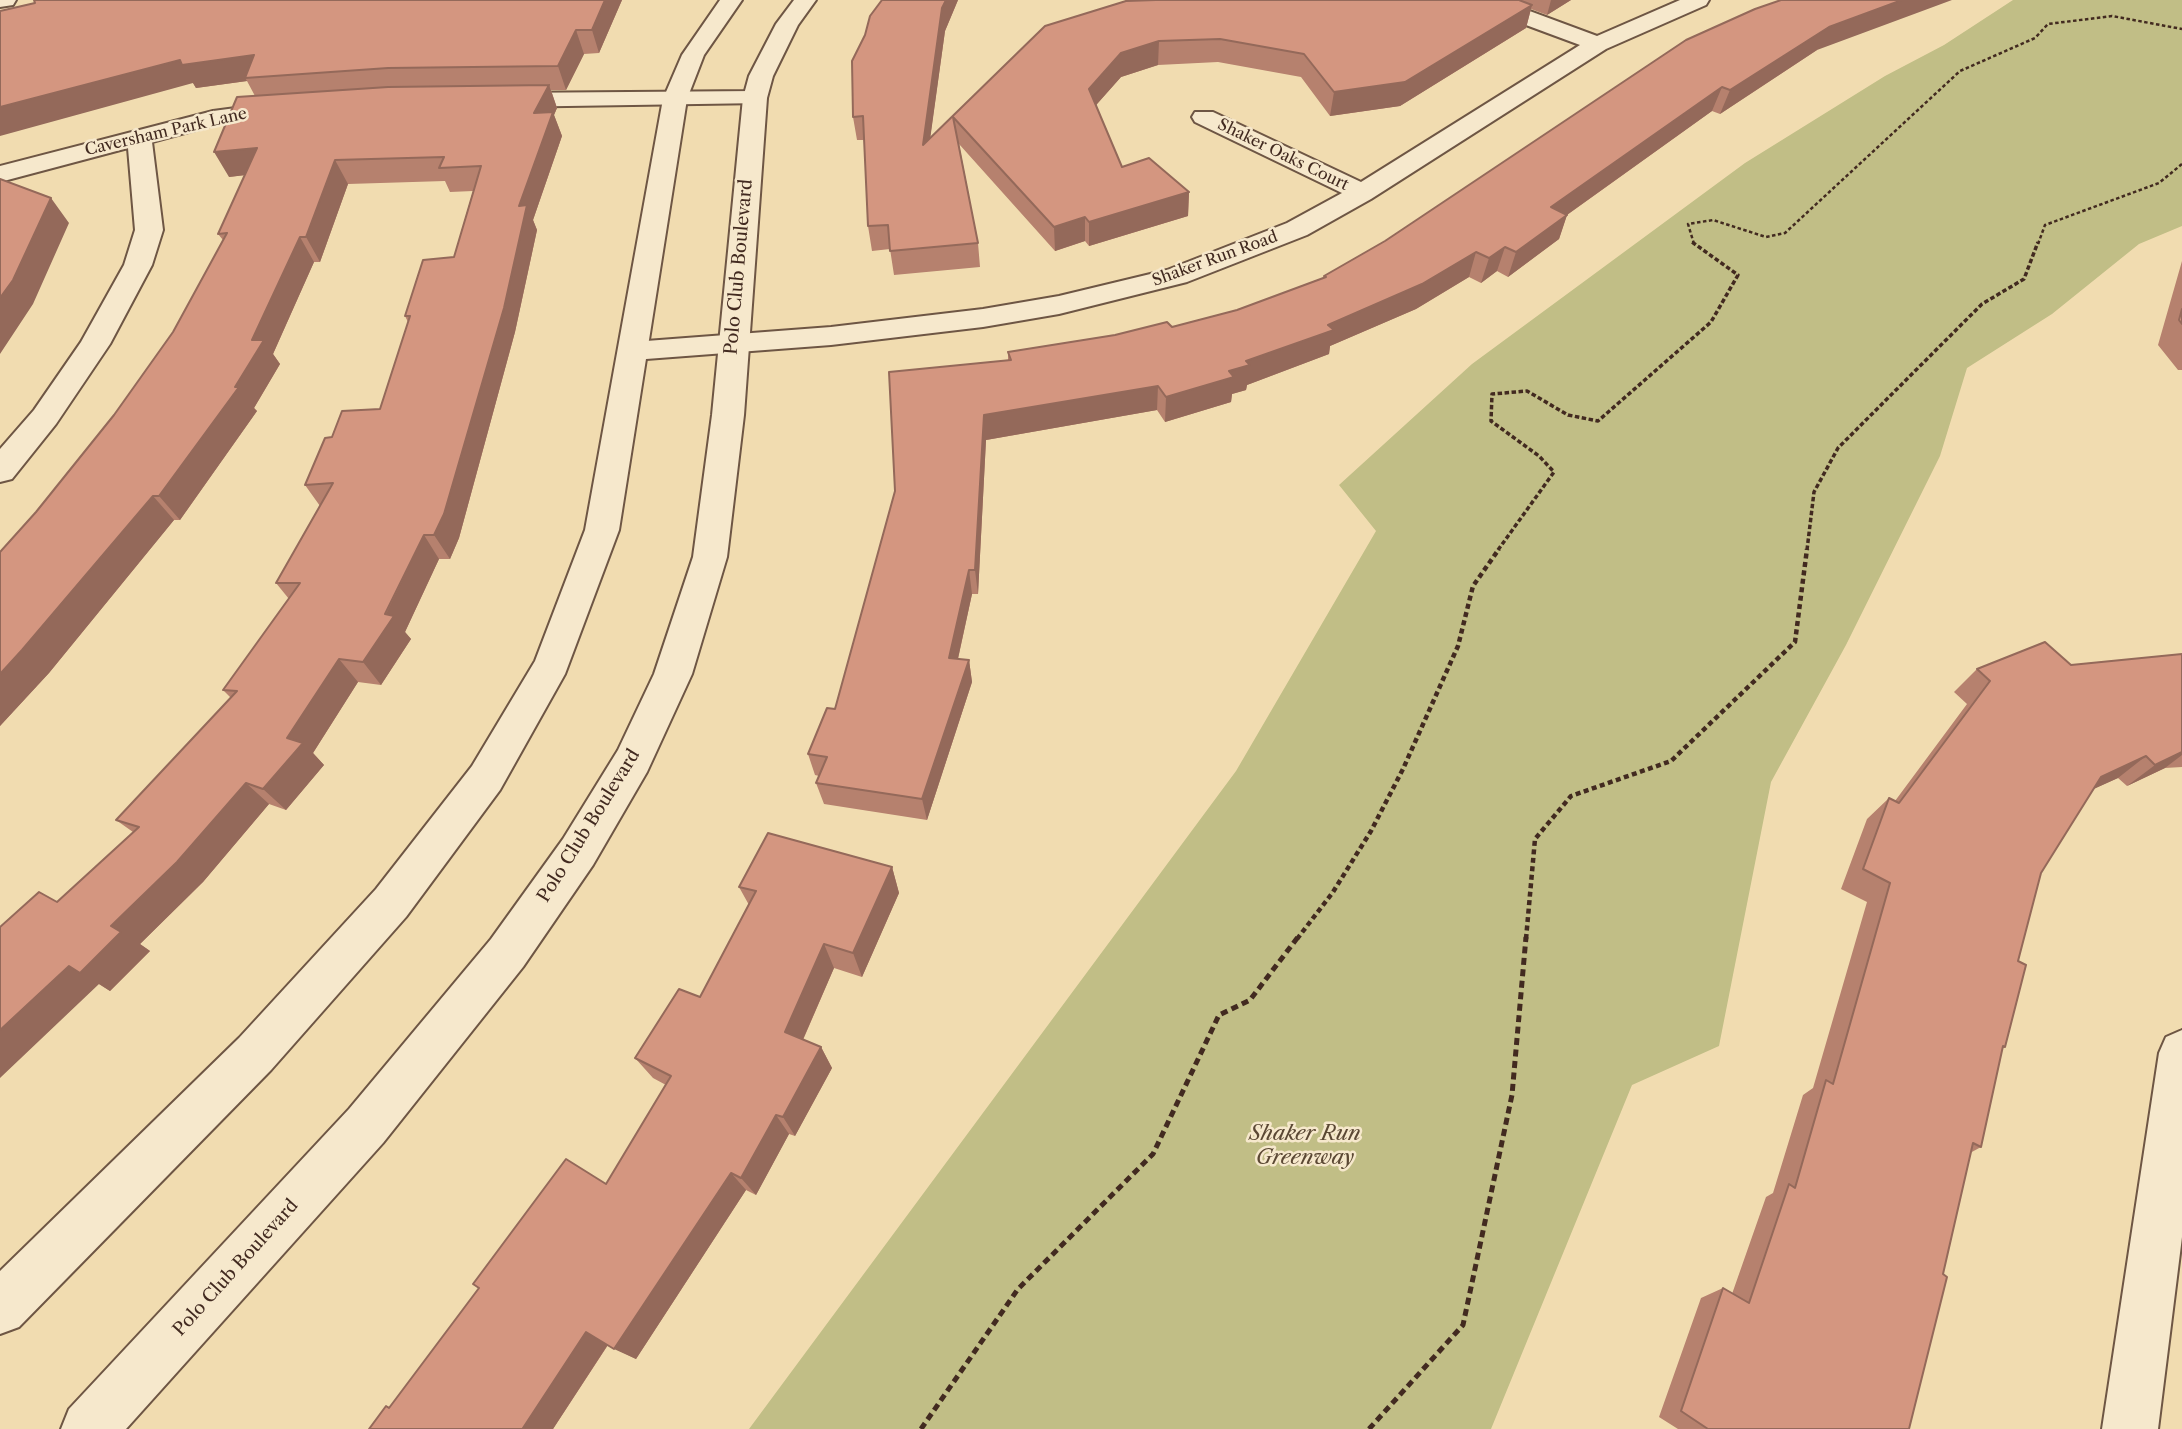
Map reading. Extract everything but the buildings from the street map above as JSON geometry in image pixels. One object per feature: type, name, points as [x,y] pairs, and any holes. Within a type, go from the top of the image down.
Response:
[{"type":"street","points":[[0,1],[5,0]]},
{"type":"street","points":[[0,1308],[255,1054],[390,903],[486,778],[552,664],[602,530],[676,99],[693,55],[732,0]]},
{"type":"street","name":"Polo Club Boulevard","points":[[89,1429],[366,1126],[507,953],[578,852],[633,760],[673,674],[710,557],[720,495],[755,98],[761,76],[787,24],[805,0]]},
{"type":"street","points":[[1480,0],[1598,44]]},
{"type":"street","name":"Shaker Run Road","points":[[633,351],[733,344],[969,320],[1059,305],[1177,276],[1297,229],[1362,193],[1598,44],[1698,0]]},
{"type":"street","points":[[482,100],[755,98]]},
{"type":"street","name":"Caversham Park Lane","points":[[0,174],[139,136],[236,114],[306,107]]},
{"type":"street","name":"Shaker Oaks Court","points":[[1204,117],[1362,193]]},
{"type":"street","points":[[0,471],[45,416],[94,344],[138,265],[149,230],[139,136]]},
{"type":"street","points":[[2130,1429],[2182,1053]]},
{"type":"path","points":[[920,1429],[1018,1289],[1153,1154],[1219,1015],[1250,1000],[1333,892],[1371,831],[1404,769],[1458,646],[1474,586],[1554,472],[1539,456],[1491,421],[1492,394],[1527,391],[1568,415],[1598,421],[1711,322],[1738,275],[1692,242],[1688,224],[1713,220],[1766,237],[1785,233],[1961,71],[2035,38],[2048,24],[2112,16],[2182,29]]},
{"type":"path","points":[[1369,1429],[1463,1325],[1512,1095],[1535,839],[1571,796],[1671,761],[1795,642],[1814,492],[1838,447],[1982,304],[2024,279],[2045,225],[2159,183],[2182,164]]},
{"type":"green space","name":"Shaker Run Greenway","points":[[2013,0],[2182,0],[2182,226],[2139,244],[2052,314],[1967,368],[1940,456],[1846,645],[1771,782],[1719,1046],[1632,1085],[1491,1429],[749,1429],[1236,771],[1376,531],[1339,485],[1472,364],[1745,163],[1885,76],[1944,45]]}]
